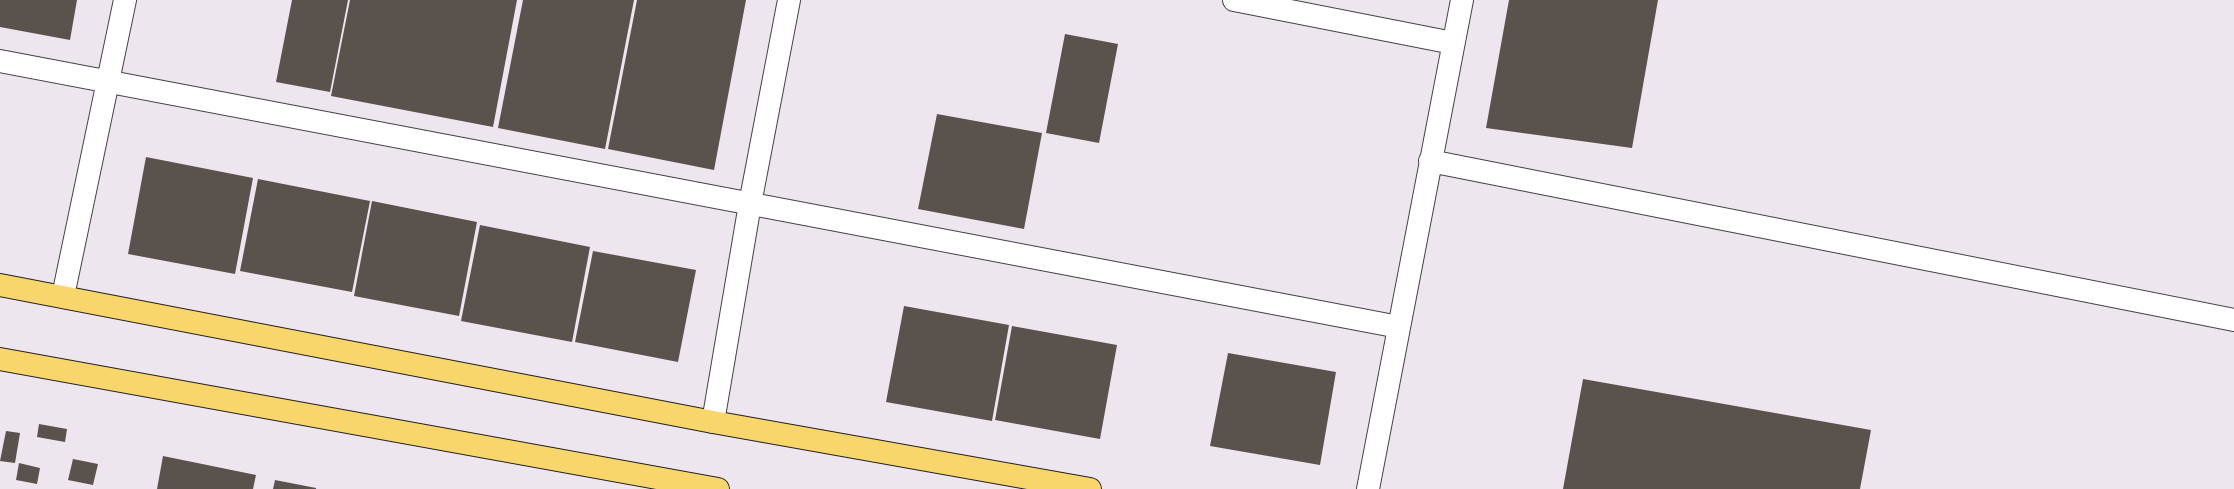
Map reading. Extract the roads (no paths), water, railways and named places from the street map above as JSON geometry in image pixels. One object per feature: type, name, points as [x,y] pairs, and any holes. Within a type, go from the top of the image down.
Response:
[{"type":"main road","points":[[0,286],[63,296],[713,422],[1090,489]]},
{"type":"main road","points":[[0,360],[718,489]]},
{"type":"street","points":[[63,296],[125,0]]},
{"type":"street","points":[[713,422],[750,204],[789,0]]},
{"type":"street","points":[[1234,0],[1453,43]]},
{"type":"street","points":[[1368,489],[1462,0]]},
{"type":"street","points":[[0,62],[1399,327]]},
{"type":"street","points":[[1430,161],[2234,320]]}]
